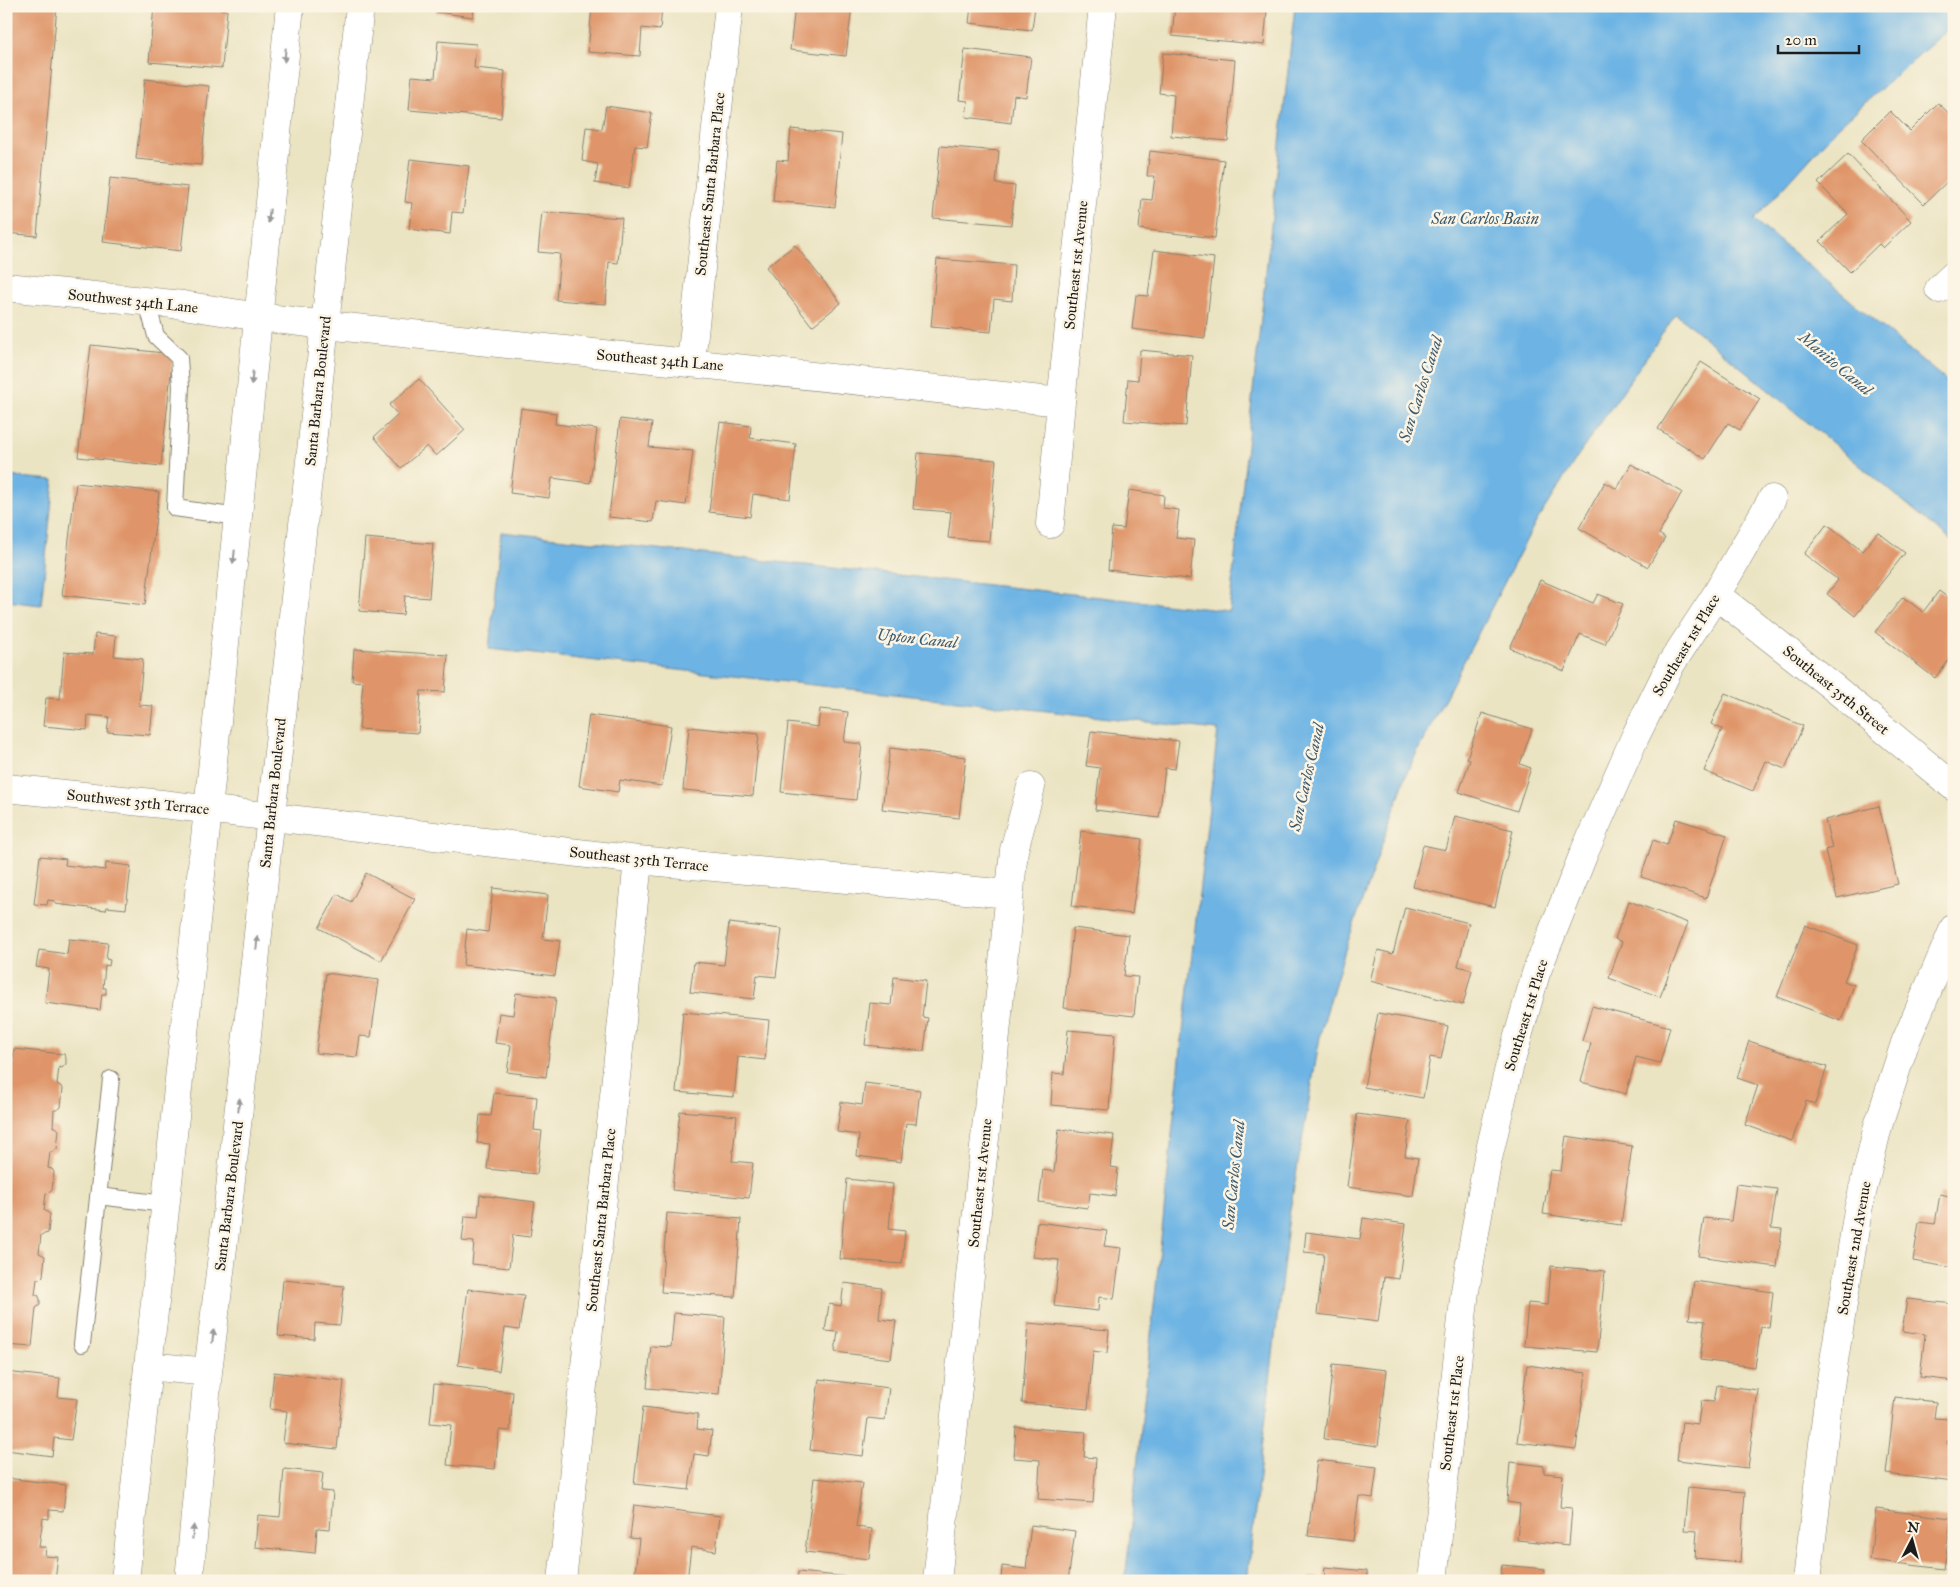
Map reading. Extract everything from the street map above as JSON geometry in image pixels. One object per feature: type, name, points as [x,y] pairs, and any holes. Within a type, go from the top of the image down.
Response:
[{"type":"street","points":[[125,1581],[208,810],[290,6]]},
{"type":"street","name":"Santa Barbara Boulevard","points":[[189,1581],[208,1372],[230,1189],[360,6]]},
{"type":"street","name":"Southeast Santa Barbara Place","points":[[691,362],[729,6]]},
{"type":"street","name":"Southeast 1st Avenue","points":[[1050,524],[1103,6]]},
{"type":"street","name":"Southwest 34th Lane","points":[[6,287],[147,302],[259,317]]},
{"type":"street","name":"Southeast 34th Lane","points":[[259,317],[602,355],[691,362],[1061,402]]},
{"type":"street","name":"Southeast 1st Place","points":[[1434,1581],[1465,1291],[1487,1163],[1509,1068],[1536,973],[1596,826],[1635,737],[1671,664],[1716,595],[1772,499]]},
{"type":"street","name":"Southeast 35th Street","points":[[1716,595],[1833,687],[1954,787]]},
{"type":"street","name":"Southeast 1st Avenue","points":[[937,1581],[994,1056],[1014,850],[1031,787]]},
{"type":"street","name":"Southwest 35th Terrace","points":[[6,788],[271,817]]},
{"type":"street","name":"Southeast 35th Terrace","points":[[271,817],[638,860],[1009,894]]},
{"type":"street","name":"Southeast Santa Barbara Place","points":[[562,1581],[638,860]]},
{"type":"street","name":"Southeast 2nd Avenue","points":[[1806,1581],[1829,1392],[1858,1210],[1878,1126],[1905,1043],[1954,928]]},
{"type":"street","points":[[148,1366],[208,1372]]},
{"type":"lane","points":[[147,302],[156,336],[180,358],[175,508],[238,517]]},
{"type":"lane","points":[[82,1344],[111,1079]]},
{"type":"lane","points":[[98,1196],[165,1204]]},
{"type":"water","points":[[1295,6],[1954,6],[1954,24],[1839,126],[1754,220],[1954,387],[1954,543],[1676,314],[1577,457],[1533,527],[1408,770],[1345,950],[1321,1031],[1289,1216],[1247,1581],[1125,1581],[1182,1040],[1218,730],[489,649],[501,532],[1229,611]]},
{"type":"water","points":[[6,476],[54,480],[41,605],[6,601]]},
{"type":"building","points":[[6,6],[57,6],[37,236],[6,233]]},
{"type":"building","points":[[154,6],[219,6],[219,9],[227,10],[222,68],[149,62]]},
{"type":"building","points":[[437,6],[474,6],[473,17],[436,12]]},
{"type":"building","points":[[592,6],[662,6],[660,30],[642,28],[640,56],[588,52]]},
{"type":"building","points":[[795,6],[852,6],[846,56],[790,50]]},
{"type":"building","points":[[971,6],[1035,6],[1032,30],[969,23]]},
{"type":"building","points":[[1175,6],[1240,6],[1240,9],[1267,11],[1264,45],[1172,36]]},
{"type":"building","points":[[438,41],[476,44],[474,68],[505,71],[501,118],[409,110],[412,76],[435,78]]},
{"type":"building","points":[[965,49],[1031,57],[1026,97],[1014,95],[1011,123],[966,117],[968,101],[959,100]]},
{"type":"building","points":[[1163,53],[1235,60],[1228,141],[1171,136],[1174,95],[1159,93]]},
{"type":"building","points":[[145,79],[209,86],[201,165],[136,159]]},
{"type":"building","points":[[1938,103],[1954,118],[1954,175],[1924,204],[1861,140],[1890,111],[1910,131]]},
{"type":"building","points":[[606,106],[652,113],[647,147],[635,146],[629,188],[595,183],[598,164],[582,161],[586,127],[602,129]]},
{"type":"building","points":[[791,129],[842,134],[835,207],[773,201],[777,160],[788,161]]},
{"type":"building","points":[[940,146],[999,151],[996,184],[1015,186],[1011,225],[933,218]]},
{"type":"building","points":[[1150,151],[1224,160],[1215,238],[1139,229],[1142,199],[1152,200],[1155,176],[1147,176]]},
{"type":"building","points":[[1848,154],[1911,221],[1883,248],[1879,244],[1850,272],[1820,241],[1848,214],[1818,183]]},
{"type":"building","points":[[410,159],[469,166],[463,213],[452,212],[450,234],[409,229],[412,203],[405,202]]},
{"type":"building","points":[[110,178],[188,187],[181,251],[103,242]]},
{"type":"building","points":[[542,212],[622,218],[618,263],[609,262],[606,304],[556,300],[560,254],[538,252]]},
{"type":"building","points":[[795,245],[841,303],[812,326],[766,267]]},
{"type":"building","points":[[1154,250],[1214,258],[1205,338],[1132,329],[1136,295],[1148,296]]},
{"type":"building","points":[[937,259],[1014,265],[1012,301],[994,299],[991,332],[931,327]]},
{"type":"building","points":[[91,345],[173,354],[161,466],[78,457]]},
{"type":"building","points":[[1140,350],[1192,355],[1186,426],[1124,421],[1128,379],[1138,380]]},
{"type":"building","points":[[1701,362],[1760,399],[1740,430],[1728,423],[1705,459],[1658,429]]},
{"type":"building","points":[[419,379],[465,430],[436,456],[427,446],[401,468],[374,437],[398,415],[389,405]]},
{"type":"building","points":[[521,408],[556,413],[555,424],[597,429],[590,483],[552,478],[549,498],[510,493]]},
{"type":"building","points":[[620,419],[652,423],[649,447],[693,451],[686,505],[656,501],[653,522],[609,517]]},
{"type":"building","points":[[720,422],[751,426],[750,438],[796,444],[790,499],[753,494],[750,517],[709,512]]},
{"type":"building","points":[[918,453],[996,460],[989,541],[948,538],[951,512],[913,509]]},
{"type":"building","points":[[1631,464],[1682,492],[1659,534],[1665,538],[1648,567],[1579,528],[1605,482],[1617,489]]},
{"type":"building","points":[[76,483],[159,492],[145,605],[62,595]]},
{"type":"building","points":[[1129,490],[1164,495],[1163,508],[1179,510],[1176,538],[1194,540],[1190,579],[1108,570],[1112,528],[1124,529]]},
{"type":"building","points":[[1827,524],[1862,551],[1878,532],[1905,553],[1855,616],[1827,594],[1838,580],[1804,554]]},
{"type":"building","points":[[365,538],[433,544],[429,598],[405,596],[403,615],[359,611]]},
{"type":"building","points":[[1540,580],[1593,603],[1598,594],[1623,604],[1605,644],[1580,634],[1564,671],[1510,648]]},
{"type":"building","points":[[1939,591],[1954,602],[1954,654],[1935,678],[1875,632],[1903,597],[1923,612]]},
{"type":"building","points":[[95,634],[116,636],[114,656],[143,659],[139,705],[153,706],[150,735],[107,732],[109,717],[88,715],[87,730],[43,726],[46,698],[60,699],[64,652],[93,654]]},
{"type":"building","points":[[354,649],[448,655],[445,692],[421,691],[418,733],[359,729],[363,682],[352,681]]},
{"type":"building","points":[[1725,693],[1803,726],[1785,769],[1766,761],[1753,791],[1704,771],[1722,729],[1711,724]]},
{"type":"building","points":[[820,709],[848,712],[844,742],[862,744],[856,800],[781,792],[788,723],[818,727]]},
{"type":"building","points":[[1482,713],[1532,729],[1520,764],[1531,768],[1517,811],[1459,792],[1470,760],[1467,758]]},
{"type":"building","points":[[589,715],[671,726],[662,786],[620,780],[618,792],[579,786]]},
{"type":"building","points":[[689,727],[759,734],[753,796],[683,790]]},
{"type":"building","points":[[1091,731],[1179,741],[1175,769],[1165,768],[1159,818],[1095,810],[1100,768],[1086,766]]},
{"type":"building","points":[[890,748],[966,757],[959,818],[882,809]]},
{"type":"building","points":[[1879,806],[1898,884],[1837,898],[1825,850],[1832,848],[1825,820]]},
{"type":"building","points":[[1455,816],[1513,830],[1495,907],[1413,887],[1423,845],[1446,850]]},
{"type":"building","points":[[1676,819],[1727,835],[1706,898],[1641,877],[1653,840],[1667,845]]},
{"type":"building","points":[[1081,831],[1142,839],[1132,914],[1072,906]]},
{"type":"building","points":[[40,856],[66,859],[65,865],[105,870],[106,863],[131,866],[126,909],[107,907],[106,910],[55,904],[55,901],[48,900],[47,905],[34,904]]},
{"type":"building","points":[[366,873],[415,899],[381,961],[319,928],[337,894],[351,902]]},
{"type":"building","points":[[493,888],[548,895],[543,939],[560,941],[555,976],[463,965],[467,929],[488,932]]},
{"type":"building","points":[[1629,901],[1688,923],[1660,997],[1609,978],[1622,942],[1615,939]]},
{"type":"building","points":[[1405,907],[1469,923],[1458,966],[1472,970],[1463,1005],[1370,981],[1378,950],[1393,954]]},
{"type":"building","points":[[729,923],[782,929],[776,977],[757,975],[754,999],[690,992],[694,962],[724,965]]},
{"type":"building","points":[[1805,925],[1858,945],[1844,981],[1854,985],[1841,1021],[1777,997]]},
{"type":"building","points":[[1073,928],[1129,935],[1124,976],[1138,977],[1134,1016],[1064,1008]]},
{"type":"building","points":[[69,939],[108,943],[106,959],[110,960],[109,966],[105,965],[103,988],[106,988],[106,994],[102,994],[100,1010],[45,1003],[49,969],[36,967],[39,950],[67,954]]},
{"type":"building","points":[[326,973],[379,980],[371,1037],[360,1036],[357,1057],[316,1053]]},
{"type":"building","points":[[894,977],[926,981],[922,1017],[928,1018],[924,1051],[865,1045],[870,1003],[891,1005]]},
{"type":"building","points":[[516,993],[556,998],[546,1077],[507,1072],[511,1045],[495,1043],[499,1013],[513,1015]]},
{"type":"building","points":[[1592,1006],[1670,1027],[1660,1063],[1636,1057],[1626,1094],[1581,1082],[1591,1043],[1582,1041]]},
{"type":"building","points":[[683,1012],[769,1020],[765,1060],[738,1057],[734,1097],[676,1092]]},
{"type":"building","points":[[1378,1013],[1448,1026],[1441,1059],[1430,1057],[1423,1098],[1364,1087]]},
{"type":"building","points":[[1068,1030],[1115,1034],[1109,1110],[1051,1105],[1053,1073],[1064,1074]]},
{"type":"building","points":[[1749,1041],[1827,1067],[1815,1104],[1806,1101],[1792,1141],[1745,1125],[1758,1085],[1737,1078]]},
{"type":"building","points":[[14,1049],[64,1054],[66,1058],[66,1064],[62,1068],[59,1067],[57,1084],[63,1088],[61,1107],[58,1110],[54,1110],[53,1127],[59,1130],[57,1149],[50,1152],[48,1168],[54,1172],[52,1190],[48,1194],[46,1193],[44,1210],[50,1214],[48,1233],[41,1235],[39,1253],[45,1256],[43,1276],[37,1279],[35,1295],[38,1295],[40,1299],[40,1305],[36,1308],[32,1347],[6,1345],[6,1117]]},
{"type":"building","points":[[865,1083],[920,1090],[916,1124],[906,1123],[901,1162],[857,1156],[859,1135],[837,1132],[841,1102],[862,1105]]},
{"type":"building","points":[[494,1093],[537,1097],[534,1130],[542,1131],[537,1174],[487,1169],[490,1144],[477,1143],[480,1115],[491,1116]]},
{"type":"building","points":[[1954,1103],[1954,1115],[1950,1114]]},
{"type":"building","points":[[680,1111],[737,1116],[732,1161],[753,1163],[749,1198],[672,1190]]},
{"type":"building","points":[[1357,1114],[1410,1121],[1405,1156],[1418,1158],[1413,1196],[1347,1187]]},
{"type":"building","points":[[1059,1129],[1114,1135],[1110,1167],[1118,1168],[1115,1196],[1090,1193],[1088,1208],[1039,1202],[1043,1170],[1054,1172]]},
{"type":"building","points":[[1566,1136],[1632,1146],[1621,1225],[1543,1214],[1550,1170],[1561,1171]]},
{"type":"building","points":[[1954,1148],[1954,1165],[1949,1164]]},
{"type":"building","points":[[847,1179],[893,1184],[889,1229],[905,1231],[902,1264],[840,1259]]},
{"type":"building","points":[[1736,1184],[1777,1189],[1771,1228],[1782,1229],[1777,1267],[1698,1256],[1704,1218],[1731,1221]]},
{"type":"building","points":[[1940,1194],[1954,1197],[1954,1268],[1913,1261],[1919,1222],[1935,1224]]},
{"type":"building","points":[[480,1195],[535,1202],[530,1237],[513,1235],[509,1268],[472,1264],[474,1242],[462,1241],[465,1216],[478,1217]]},
{"type":"building","points":[[667,1213],[741,1219],[735,1297],[661,1292]]},
{"type":"building","points":[[1363,1218],[1406,1224],[1399,1279],[1384,1277],[1378,1322],[1317,1314],[1324,1254],[1304,1252],[1306,1232],[1360,1239]]},
{"type":"building","points":[[1037,1222],[1107,1231],[1104,1246],[1121,1248],[1114,1299],[1099,1297],[1098,1311],[1054,1306],[1059,1260],[1033,1257]]},
{"type":"building","points":[[1551,1266],[1605,1271],[1597,1352],[1524,1346],[1528,1303],[1548,1305]]},
{"type":"building","points":[[283,1280],[344,1286],[340,1325],[315,1323],[314,1339],[278,1336]]},
{"type":"building","points":[[1694,1281],[1773,1292],[1769,1328],[1761,1327],[1755,1367],[1700,1360],[1705,1321],[1689,1319]]},
{"type":"building","points":[[844,1283],[882,1288],[879,1319],[896,1321],[891,1359],[835,1352],[838,1332],[825,1331],[829,1304],[841,1306]]},
{"type":"building","points":[[468,1289],[524,1296],[519,1330],[505,1328],[499,1371],[458,1365]]},
{"type":"building","points":[[1907,1299],[1954,1304],[1954,1381],[1920,1377],[1925,1334],[1902,1331]]},
{"type":"building","points":[[674,1313],[725,1317],[719,1394],[647,1388],[651,1346],[671,1347]]},
{"type":"building","points":[[1028,1323],[1109,1330],[1107,1353],[1093,1351],[1088,1409],[1022,1403]]},
{"type":"building","points":[[1333,1364],[1387,1370],[1378,1446],[1324,1439]]},
{"type":"building","points":[[1527,1365],[1586,1373],[1576,1449],[1517,1442]]},
{"type":"building","points":[[6,1372],[60,1378],[58,1397],[77,1399],[71,1440],[54,1438],[52,1456],[6,1450]]},
{"type":"building","points":[[274,1372],[344,1381],[337,1449],[283,1443],[287,1411],[270,1409]]},
{"type":"building","points":[[819,1379],[889,1388],[885,1420],[868,1418],[863,1456],[810,1450]]},
{"type":"building","points":[[434,1384],[513,1392],[510,1431],[499,1430],[495,1469],[447,1465],[451,1425],[430,1423]]},
{"type":"building","points":[[1717,1385],[1758,1390],[1748,1468],[1677,1460],[1682,1422],[1698,1424],[1701,1401],[1714,1402]]},
{"type":"building","points":[[1895,1397],[1936,1402],[1934,1418],[1950,1419],[1947,1444],[1954,1445],[1954,1482],[1886,1474]]},
{"type":"building","points":[[643,1407],[698,1414],[697,1429],[712,1431],[709,1456],[694,1454],[689,1490],[634,1484]]},
{"type":"building","points":[[1016,1427],[1086,1432],[1084,1457],[1096,1458],[1093,1503],[1038,1499],[1040,1460],[1014,1458]]},
{"type":"building","points":[[1317,1460],[1377,1467],[1373,1498],[1359,1496],[1353,1541],[1308,1536]]},
{"type":"building","points":[[1510,1462],[1544,1466],[1544,1473],[1563,1475],[1560,1507],[1572,1508],[1569,1545],[1517,1540],[1520,1504],[1507,1502]]},
{"type":"building","points":[[284,1469],[323,1473],[321,1491],[333,1492],[330,1529],[317,1528],[315,1553],[255,1547],[258,1515],[280,1517]]},
{"type":"building","points":[[6,1478],[66,1485],[63,1511],[49,1510],[49,1519],[43,1518],[39,1547],[46,1547],[45,1556],[58,1557],[55,1581],[6,1578]]},
{"type":"building","points":[[814,1478],[862,1483],[856,1527],[872,1529],[869,1559],[805,1552]]},
{"type":"building","points":[[1688,1487],[1745,1492],[1740,1562],[1695,1558],[1697,1531],[1684,1530]]},
{"type":"building","points":[[634,1505],[720,1516],[716,1551],[691,1547],[687,1581],[634,1581],[639,1539],[630,1538]]},
{"type":"building","points":[[1876,1509],[1951,1518],[1944,1569],[1870,1560]]},
{"type":"building","points":[[1031,1525],[1075,1531],[1068,1581],[1001,1581],[1002,1566],[1026,1569]]},
{"type":"building","points":[[1502,1565],[1545,1569],[1544,1581],[1500,1581]]},
{"type":"building","points":[[1325,1567],[1367,1571],[1367,1581],[1309,1581],[1309,1577],[1324,1578]]},
{"type":"building","points":[[798,1572],[869,1579],[869,1581],[797,1581]]},
{"type":"water label","name":"San Carlos Basin","points":[[1485,218]]},
{"type":"water label","name":"Manito Canal","points":[[1836,363]]},
{"type":"water label","name":"San Carlos Canal","points":[[1420,389]]},
{"type":"water label","name":"Upton Canal","points":[[917,638]]},
{"type":"water label","name":"San Carlos Canal","points":[[1306,777]]},
{"type":"water label","name":"San Carlos Canal","points":[[1233,1175]]}]
